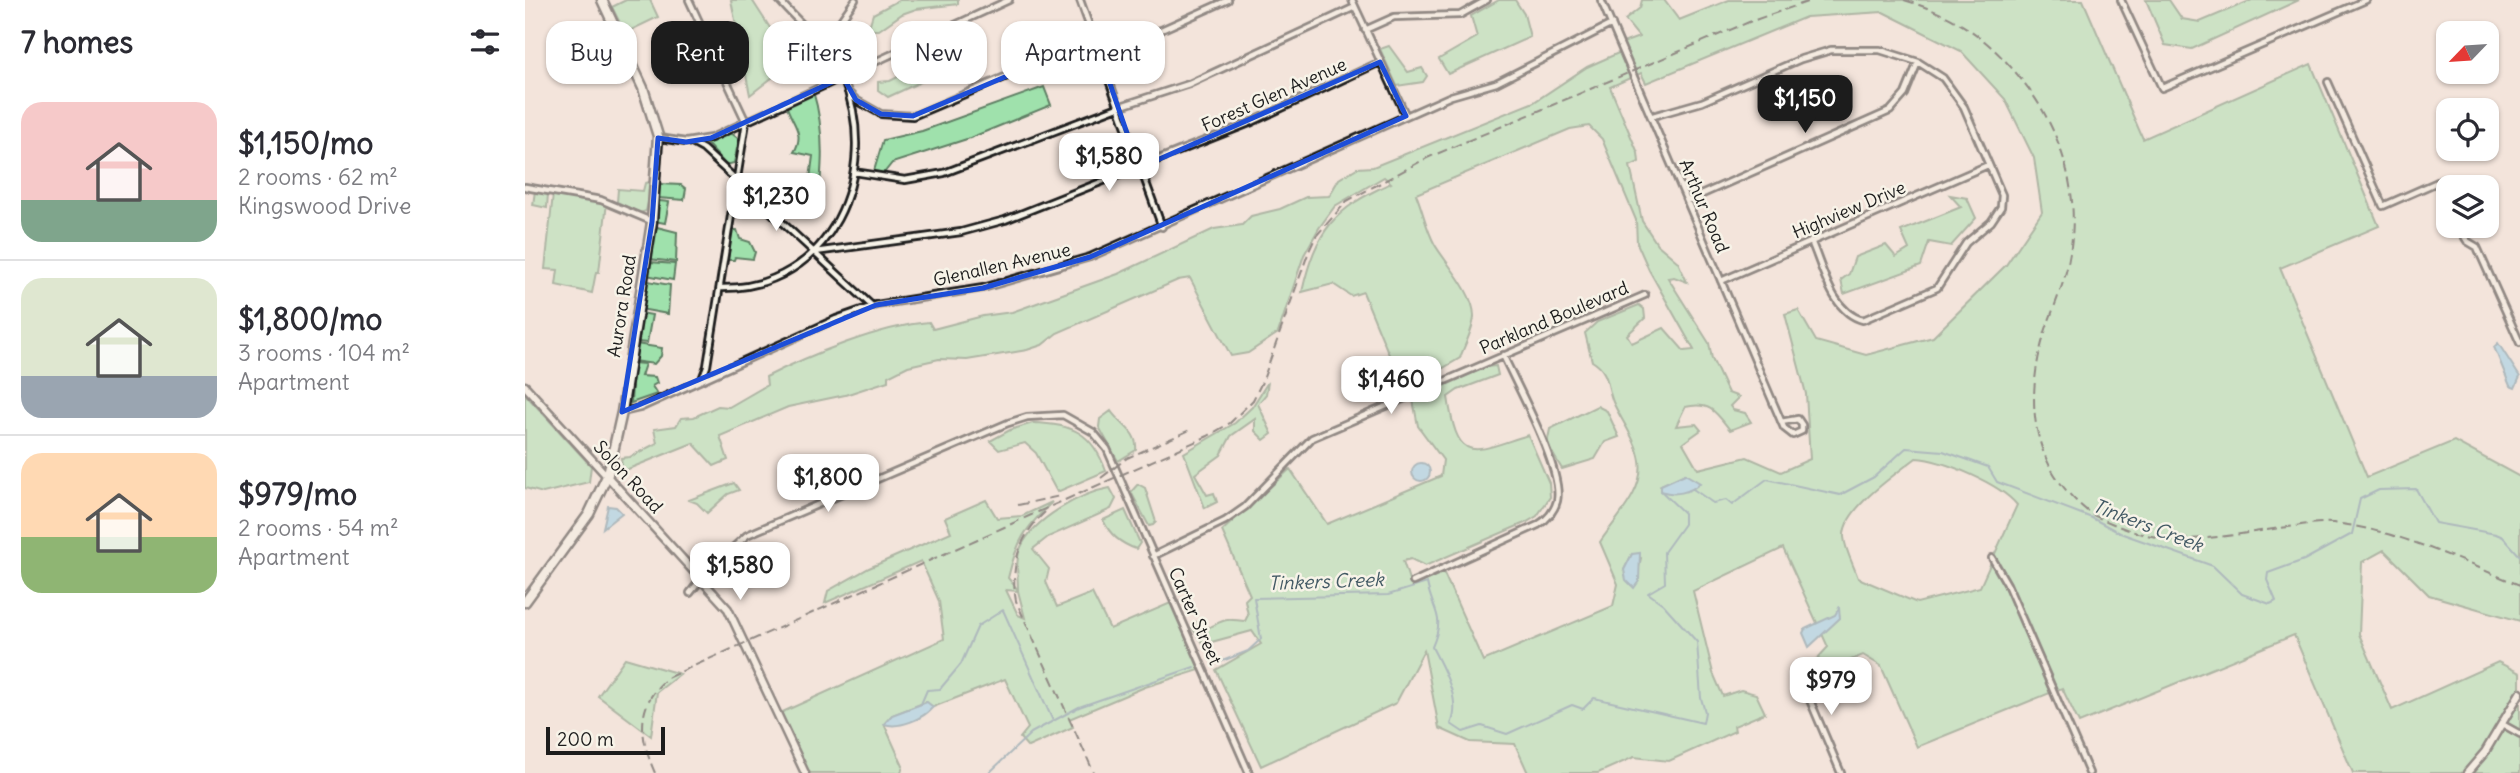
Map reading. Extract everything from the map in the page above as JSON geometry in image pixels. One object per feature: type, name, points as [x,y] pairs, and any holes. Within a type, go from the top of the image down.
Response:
[{"type":"main road","name":"Aurora Road","points":[[525,602],[586,519],[607,477],[622,412],[652,222],[658,138],[643,88],[602,0]]},
{"type":"street","points":[[689,0],[746,122],[707,366],[702,380]]},
{"type":"street","points":[[779,0],[799,21]]},
{"type":"street","points":[[841,21],[855,0]]},
{"type":"street","points":[[877,61],[1009,0]]},
{"type":"street","points":[[1080,0],[1088,21]]},
{"type":"street","points":[[1165,28],[1228,0]]},
{"type":"street","points":[[1352,0],[1406,116]]},
{"type":"street","points":[[1366,30],[1394,17],[1460,15],[1487,0]]},
{"type":"street","name":"Arthur Road","points":[[1601,0],[1653,116],[1686,201],[1781,422]]},
{"type":"street","points":[[2121,0],[2162,88],[2366,0]]},
{"type":"street","points":[[855,172],[905,180],[931,177],[1118,107],[1189,84],[1355,7]]},
{"type":"street","name":"Glenallen Avenue","points":[[622,412],[640,408],[872,306],[983,288],[1090,257],[1451,96],[1496,83],[1612,24]]},
{"type":"street","points":[[1653,116],[1702,102],[1816,53],[1867,48],[1918,62],[1943,78],[1955,90],[2002,195],[1998,215],[1974,234],[1937,288],[1906,304],[1863,320],[1853,318],[1842,310],[1811,242]]},
{"type":"street","name":"Forest Glen Avenue","points":[[815,252],[981,227],[1252,122],[1380,62]]},
{"type":"street","points":[[1686,201],[1890,111],[1905,94],[1918,62]]},
{"type":"street","points":[[848,92],[856,100],[881,114],[913,116],[1001,79]]},
{"type":"street","points":[[2328,82],[2383,206],[2436,183]]},
{"type":"street","points":[[658,138],[691,142],[711,138],[828,84]]},
{"type":"street","points":[[720,288],[767,282],[785,274],[815,252],[844,207],[855,172],[856,130],[845,84]]},
{"type":"street","points":[[1110,84],[1162,227]]},
{"type":"street","points":[[691,142],[703,149],[872,306]]},
{"type":"street","name":"Highview Drive","points":[[1721,281],[1988,165]]},
{"type":"street","points":[[525,187],[601,200],[652,222]]},
{"type":"street","points":[[2465,238],[2477,247],[2520,343]]},
{"type":"street","name":"Parkland Boulevard","points":[[1153,556],[1224,521],[1245,507],[1312,438],[1645,295]]},
{"type":"street","points":[[1413,582],[1538,525],[1549,518],[1558,499],[1555,470],[1503,355]]},
{"type":"street","name":"Solon Road","points":[[525,386],[728,609],[805,773]]},
{"type":"street","name":"Carter Street","points":[[690,593],[747,535],[960,441],[1027,417],[1063,415],[1093,432],[1107,449],[1249,773]]},
{"type":"street","points":[[1798,419],[1803,425],[1802,431],[1790,435],[1781,422],[1798,419]]},
{"type":"street","points":[[1992,558],[2007,584],[2089,773]]},
{"type":"street","points":[[1798,671],[1841,773]]},
{"type":"street","points":[[2467,773],[2503,724],[2520,692]]},
{"type":"street","points":[[2503,724],[2520,734]]},
{"type":"highlighted area","points":[[1097,46],[1139,168],[1380,62],[1406,116],[1090,257],[983,288],[876,305],[622,412],[652,222],[658,138],[686,142],[711,138],[843,77],[856,100],[881,114],[913,116],[1040,62]]},
{"type":"green space","points":[[626,0],[650,0],[658,17],[637,27],[637,21],[619,21],[612,7]]},
{"type":"green space","points":[[731,0],[752,0],[766,21],[763,21],[764,84],[750,95],[749,21],[735,21]]},
{"type":"green space","points":[[899,0],[958,0],[958,4],[916,9],[902,14],[879,30],[877,21],[871,21],[873,14]]},
{"type":"green space","points":[[1499,0],[1515,0],[1524,14],[1530,37],[1448,74],[1439,59],[1477,37],[1471,16]]},
{"type":"green space","points":[[1642,0],[1664,0],[1679,20],[1729,0],[2083,0],[2143,139],[2311,64],[2379,226],[2280,268],[2367,477],[2454,441],[2520,477],[2520,621],[2429,595],[2384,550],[2362,562],[2359,634],[2392,710],[2498,662],[2520,673],[2520,773],[2353,773],[2294,635],[2079,723],[2062,688],[1917,747],[1881,666],[1863,655],[1804,679],[1803,674],[1828,647],[1783,548],[1693,591],[1713,673],[1723,696],[1741,690],[1756,694],[1765,713],[1734,726],[1735,731],[1669,761],[1634,757],[1598,773],[1528,773],[1515,744],[1470,742],[1439,728],[1424,650],[1396,703],[1261,766],[1216,670],[1261,644],[1252,631],[1204,644],[1192,628],[1196,622],[1208,627],[1227,620],[1245,621],[1248,615],[1245,600],[1250,595],[1222,531],[1290,469],[1327,524],[1441,476],[1443,460],[1418,426],[1413,400],[1486,367],[1496,366],[1498,375],[1458,390],[1448,397],[1457,435],[1463,444],[1471,449],[1481,449],[1528,435],[1549,483],[1550,497],[1537,516],[1527,522],[1425,566],[1411,559],[1403,561],[1410,583],[1442,569],[1483,661],[1613,606],[1618,584],[1600,542],[1633,494],[1638,483],[1640,461],[1632,438],[1613,402],[1605,374],[1592,361],[1585,333],[1597,322],[1639,305],[1644,309],[1645,318],[1627,335],[1632,343],[1664,328],[1684,351],[1694,350],[1649,270],[1637,243],[1636,220],[1602,139],[1589,126],[1570,129],[1416,194],[1432,239],[1464,288],[1474,316],[1460,358],[1423,380],[1402,386],[1363,292],[1351,296],[1333,284],[1302,292],[1314,252],[1330,224],[1355,202],[1391,183],[1384,177],[1335,206],[1304,255],[1278,333],[1248,353],[1231,356],[1190,278],[1178,280],[1057,333],[1042,345],[1027,350],[967,360],[939,359],[908,366],[888,376],[888,381],[845,395],[788,407],[720,436],[728,460],[714,466],[693,443],[623,471],[621,458],[630,457],[657,443],[654,429],[676,426],[681,418],[694,417],[718,406],[729,407],[767,385],[766,377],[824,351],[889,329],[929,322],[933,329],[983,316],[1012,312],[1118,274],[1214,229],[1242,225],[1251,216],[1280,209],[1306,197],[1329,196],[1339,179],[1357,168],[1373,167],[1534,102],[1587,67],[1623,51],[1620,44],[1639,37],[1625,20],[1640,8]],"holes":[[[1883,12],[1961,51],[2005,99],[2034,158],[2042,212],[2006,265],[1933,337],[1866,355],[1816,341],[1798,310],[1785,314],[1806,394],[1810,459],[1781,472],[1747,457],[1698,469],[1683,443],[1701,430],[1696,424],[1676,426],[1685,407],[1707,407],[1716,413],[1730,430],[1751,422],[1745,413],[1733,410],[1730,406],[1739,397],[1728,393],[1712,359],[1709,343],[1668,278],[1674,277],[1687,282],[1678,262],[1657,244],[1642,221],[1630,166],[1639,162],[1638,153],[1610,87],[1641,73],[1646,83],[1806,17]],[[1916,458],[1941,463],[1985,481],[2017,505],[1980,587],[1917,603],[1858,578],[1845,542],[1846,527],[1861,504]],[[1685,474],[1693,489],[1661,485]],[[1632,554],[1641,558],[1638,572],[1624,570]]]},
{"type":"green space","points":[[2146,0],[2169,0],[2182,19],[2200,22],[2252,0],[2299,0],[2192,49],[2165,45]]},
{"type":"green space","points":[[1389,46],[1408,72],[1422,68],[1427,76],[1423,82],[1397,86],[1380,49]]},
{"type":"green space","points":[[890,81],[891,84],[916,84],[888,97],[878,90],[878,82]]},
{"type":"green space","points":[[1044,87],[1051,105],[970,138],[892,163],[884,173],[874,171],[883,140],[922,131]]},
{"type":"green space","points":[[813,91],[821,137],[817,215],[806,209],[813,156],[794,152],[799,139],[798,133],[786,104]]},
{"type":"green space","points":[[731,133],[739,139],[734,163],[726,165],[707,144]]},
{"type":"green space","points":[[650,182],[652,186],[646,211],[640,213],[617,202],[618,189],[643,191],[645,183]]},
{"type":"green space","points":[[660,184],[681,185],[686,189],[684,200],[658,198]]},
{"type":"green space","points":[[535,191],[548,193],[547,208],[533,205]]},
{"type":"green space","points":[[553,194],[607,202],[599,272],[596,272],[592,293],[556,285],[558,270],[545,269]]},
{"type":"green space","points":[[1950,195],[1967,198],[1976,218],[1951,246],[1929,242],[1921,266],[1844,294],[1841,280],[1849,274],[1855,257],[1886,245],[1896,257],[1909,249],[1901,231],[1961,207]]},
{"type":"green space","points":[[669,202],[665,223],[654,221],[657,203]]},
{"type":"green space","points":[[653,226],[677,232],[676,262],[649,259]]},
{"type":"green space","points":[[732,230],[737,230],[740,239],[750,242],[755,252],[753,259],[735,257],[734,260],[728,260]]},
{"type":"green space","points":[[649,262],[675,264],[673,280],[646,275]]},
{"type":"green space","points":[[648,281],[670,285],[668,314],[640,309]]},
{"type":"green space","points":[[641,313],[652,315],[647,343],[637,342]]},
{"type":"green space","points":[[636,344],[662,348],[661,356],[654,364],[633,361]]},
{"type":"green space","points":[[633,363],[645,364],[641,376],[655,377],[657,383],[652,386],[657,394],[631,403]]},
{"type":"green space","points":[[1268,382],[1266,394],[1258,404],[1272,434],[1264,440],[1255,431],[1255,419],[1231,436],[1221,455],[1195,474],[1207,495],[1214,493],[1217,502],[1205,508],[1184,453],[1235,423],[1252,407]]},
{"type":"green space","points":[[525,394],[591,466],[589,482],[543,493],[525,488]]},
{"type":"green space","points":[[1597,406],[1607,411],[1619,437],[1605,442],[1595,459],[1562,469],[1547,444],[1550,429]]},
{"type":"green space","points":[[1111,411],[1131,433],[1136,443],[1136,450],[1118,461],[1099,427],[1100,419]]},
{"type":"green space","points":[[1033,423],[1059,425],[1079,433],[1094,447],[1106,471],[1057,492],[1036,453],[1025,443],[999,450],[990,441],[1010,430]]},
{"type":"green space","points":[[734,483],[739,490],[728,494],[707,513],[697,503],[689,500]]},
{"type":"green space","points":[[1138,484],[1145,488],[1156,522],[1153,525],[1149,526],[1131,492]]},
{"type":"green space","points":[[1110,488],[1116,499],[1111,509],[1048,537],[1033,549],[1049,569],[1046,582],[1057,607],[1092,593],[1110,629],[1173,602],[1203,669],[1145,687],[1069,719],[1073,727],[1028,747],[1020,738],[1028,728],[1005,679],[933,707],[926,702],[892,715],[884,724],[903,766],[901,773],[805,773],[778,714],[944,639],[939,601],[921,561],[825,603],[828,591],[869,568],[951,532],[945,518],[986,500],[997,518],[1022,516],[1052,502],[1029,528],[1015,554],[1008,578],[1018,590],[1018,557],[1027,537],[1059,509]],"holes":[[[1006,590],[1018,591],[1025,618],[1018,615]]]},
{"type":"green space","points":[[1125,510],[1140,543],[1136,549],[1116,538],[1103,520]]},
{"type":"green space","points":[[625,658],[680,674],[657,692],[651,736],[598,696]]},
{"type":"water","points":[[2498,343],[2520,377],[2515,388],[2510,386],[2494,347]]},
{"type":"water","points":[[1421,463],[1427,466],[1430,472],[1427,478],[1421,481],[1415,478],[1412,472],[1415,466]]},
{"type":"water","points":[[1685,474],[1700,483],[1682,493],[1661,491],[1661,485]]},
{"type":"water","points":[[608,506],[616,507],[622,513],[603,528]]},
{"type":"water","points":[[1640,553],[1639,581],[1634,588],[1626,580],[1624,570],[1632,554]]},
{"type":"water","points":[[1839,608],[1840,618],[1809,647],[1803,633],[1805,629],[1835,615]]},
{"type":"water","points":[[927,702],[933,707],[917,719],[897,725],[884,724],[892,715]]},
{"type":"waterway","name":"Tinkers Creek","points":[[1693,489],[1713,503],[1726,500],[1732,505],[1767,479],[1840,495],[1874,477],[1906,448],[1943,451],[1988,467],[1997,482],[2092,518],[2120,533],[2213,566],[2242,594],[2270,604],[2276,601],[2267,580],[2268,573],[2304,560],[2352,534],[2360,499],[2379,490],[2416,489],[2435,523],[2496,534],[2503,537],[2520,556]]},
{"type":"waterway","name":"Tinkers Creek","points":[[1212,665],[1248,651],[1261,639],[1254,598],[1388,595],[1427,583],[1438,620],[1432,647],[1453,695],[1454,715],[1451,724],[1463,732],[1482,726],[1507,734],[1572,705],[1583,709],[1594,698],[1703,723],[1705,712],[1701,698],[1697,642],[1663,604],[1648,593],[1665,583],[1664,552],[1684,524],[1684,513],[1661,491]]},
{"type":"waterway","name":"Tinkers Creek","points":[[921,704],[927,690],[940,689],[961,664],[978,626],[1003,610],[1053,721]]},
{"type":"waterway","name":"Tinkers Creek","points":[[989,773],[1031,733],[1079,707],[1194,667]]},
{"type":"railway","points":[[655,773],[643,734],[643,721],[650,698],[669,677],[1208,436],[1230,423],[1253,400],[1263,380],[1316,236],[1347,201],[1427,158],[1749,22],[1813,0]]},
{"type":"railway","points":[[1904,0],[1939,13],[1982,39],[2021,79],[2035,98],[2057,140],[2070,186],[2072,234],[2065,276],[2039,354],[2034,402],[2036,426],[2052,470],[2066,490],[2085,509],[2101,519],[2138,533],[2178,539],[2218,537],[2320,523],[2357,527],[2405,539],[2520,585]]},
{"type":"railway","points":[[1101,478],[1127,458],[1190,430]]},
{"type":"railway","points":[[1018,505],[1060,496]]},
{"type":"railway","points":[[1045,512],[1029,531],[1019,552],[1014,576],[1016,601],[1094,773]]}]
